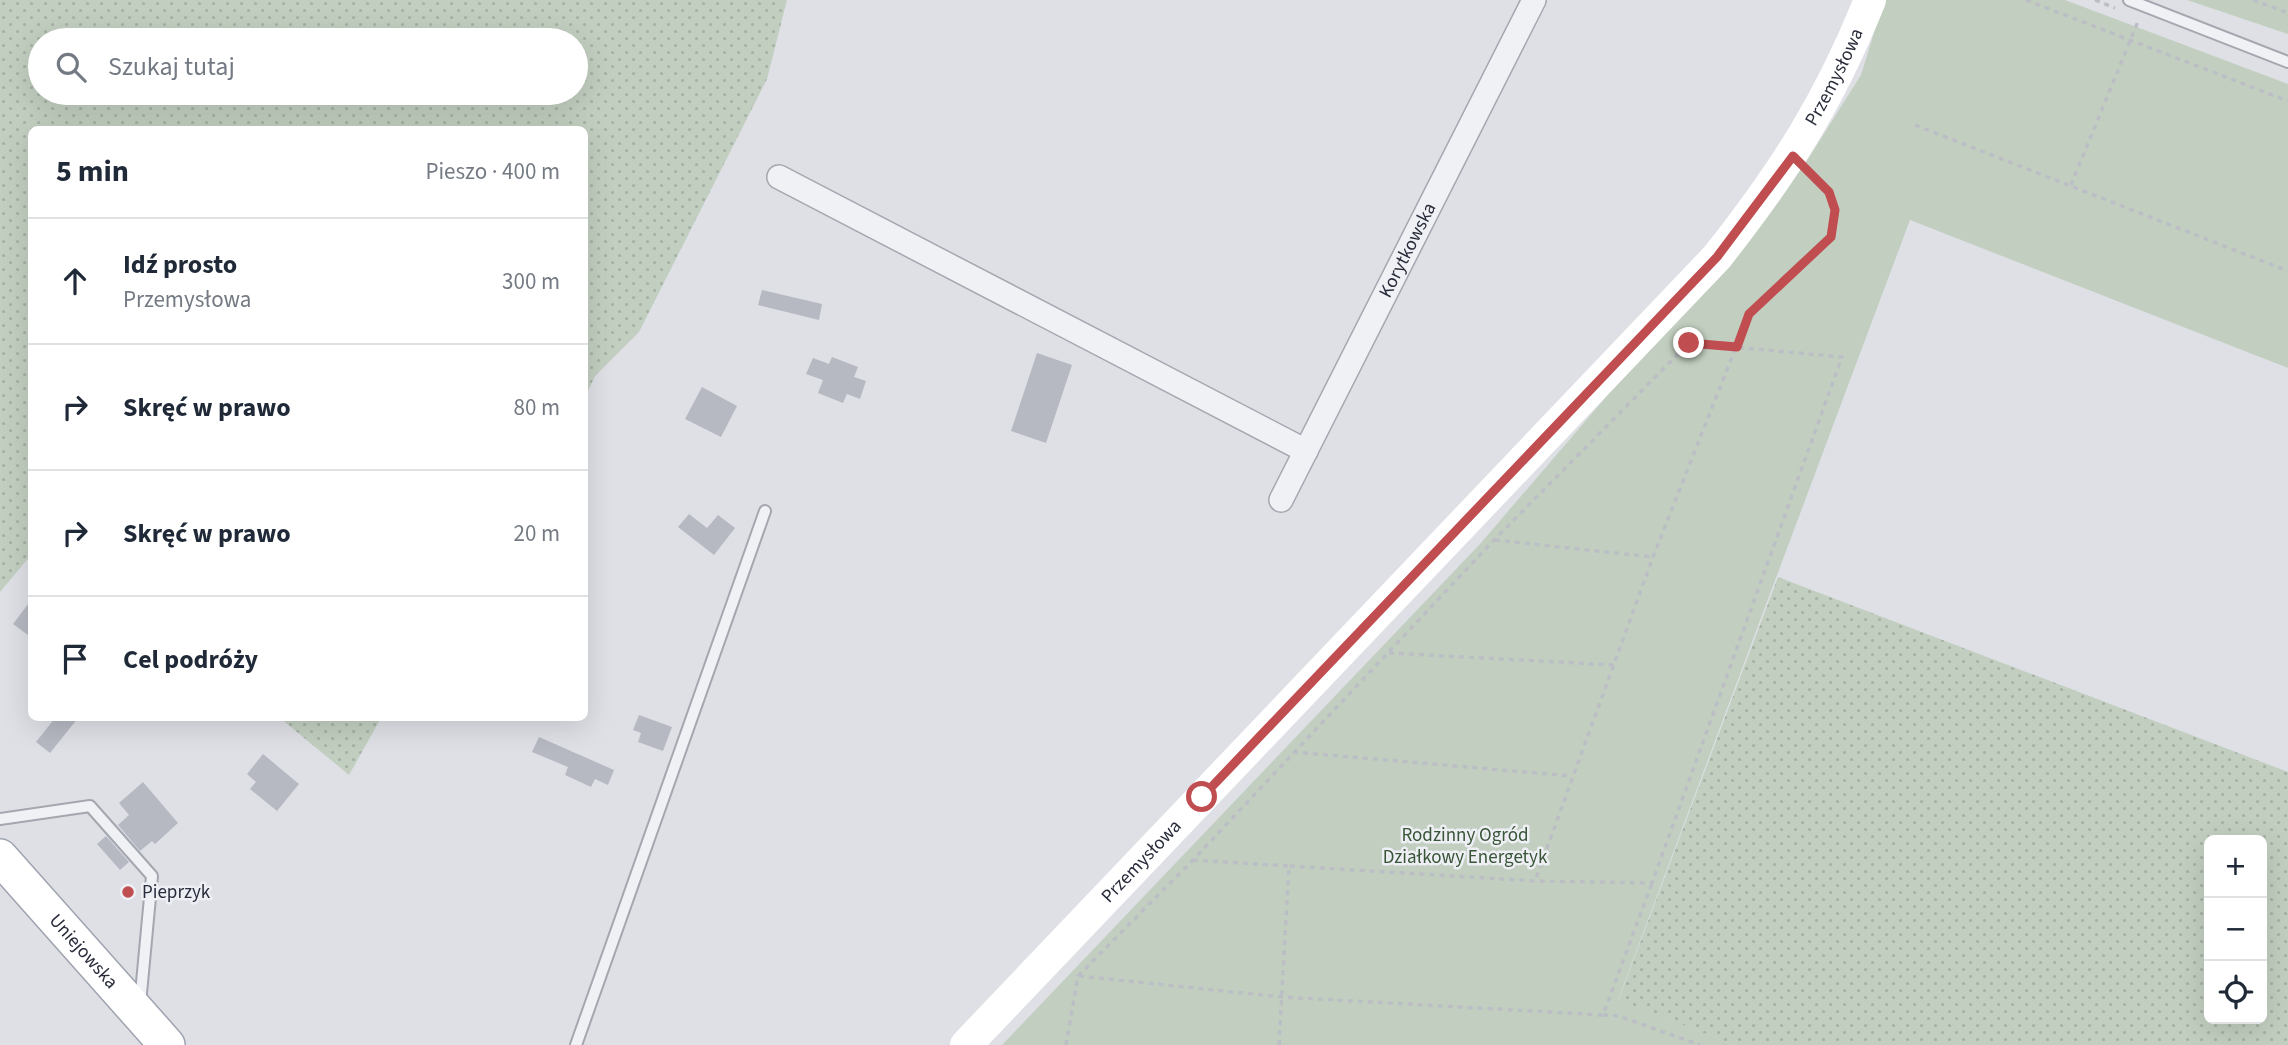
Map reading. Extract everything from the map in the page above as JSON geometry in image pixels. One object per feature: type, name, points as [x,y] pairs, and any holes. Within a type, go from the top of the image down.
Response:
[{"type":"main road","name":"Przemysłowa","points":[[966,1045],[1717,257],[1793,156],[1844,65],[1870,0]]},
{"type":"main road","name":"Uniejowska","points":[[0,857],[167,1045]]},
{"type":"street","name":"Korytkowska","points":[[1281,500],[1534,0]]},
{"type":"street","points":[[779,177],[1306,451]]},
{"type":"lane","points":[[2129,0],[2288,62]]},
{"type":"lane","points":[[576,1045],[765,510]]},
{"type":"lane","points":[[0,818],[90,806],[152,876],[139,1013]]},
{"type":"path","points":[[2026,0],[2288,102]]},
{"type":"path","points":[[2253,0],[2288,13]]},
{"type":"path","points":[[2071,186],[2144,6]]},
{"type":"path","points":[[1915,125],[2288,271]]},
{"type":"path","points":[[1535,881],[1653,557],[1749,314],[1831,237],[1835,210],[1829,192],[1793,156]]},
{"type":"path","points":[[1066,1045],[1078,976],[1193,860],[1494,540],[1689,343],[1842,357],[1603,1015]]},
{"type":"path","points":[[1494,540],[1653,557]]},
{"type":"path","points":[[1388,653],[1614,665]]},
{"type":"path","points":[[1293,752],[1572,776]]},
{"type":"path","points":[[1193,860],[1535,881],[1652,883]]},
{"type":"path","points":[[1279,1045],[1289,866]]},
{"type":"path","points":[[1078,976],[1282,997],[1619,1016],[1700,1045]]},
{"type":"green space","points":[[0,0],[787,0],[767,79],[639,332],[595,376],[588,391],[588,126],[28,126],[28,559],[0,592]]},
{"type":"green space","name":"Rodzinny Ogród Działkowy Energetyk","points":[[1884,0],[2065,0],[2288,84],[2288,368],[1910,220],[1618,1000],[1735,1045],[1002,1045],[1480,544],[1803,167],[1861,75]]},
{"type":"green space","points":[[2187,0],[2288,0],[2288,34]]},
{"type":"green space","points":[[1778,577],[2288,772],[2288,1045],[1735,1045],[1618,1001]]},
{"type":"green space","points":[[284,721],[379,721],[349,775]]},
{"type":"building","points":[[762,290],[822,304],[819,320],[758,305]]},
{"type":"building","points":[[1037,353],[1072,365],[1046,443],[1011,431]]},
{"type":"building","points":[[832,357],[858,367],[854,377],[866,381],[860,399],[847,394],[843,403],[818,393],[823,380],[806,374],[813,358],[829,364]]},
{"type":"building","points":[[702,387],[737,406],[721,437],[685,419]]},
{"type":"building","points":[[689,514],[707,528],[718,515],[735,528],[714,555],[678,527]]},
{"type":"building","points":[[28,604],[28,635],[13,624]]},
{"type":"building","points":[[639,715],[672,727],[663,751],[638,742],[641,733],[633,730]]},
{"type":"building","points":[[53,721],[76,721],[50,753],[36,742]]},
{"type":"building","points":[[539,737],[614,770],[608,785],[595,779],[591,787],[565,775],[568,767],[532,752]]},
{"type":"building","points":[[263,754],[299,784],[277,811],[250,789],[256,782],[247,774]]},
{"type":"building","points":[[143,782],[178,823],[155,844],[152,841],[140,851],[118,825],[129,815],[119,803]]},
{"type":"building","points":[[106,836],[129,862],[120,870],[97,844]]},
{"type":"place","name":"Pieprzyk","points":[[128,892]]},
{"type":"route","points":[[1202,797],[1717,257],[1793,156],[1829,192],[1835,210],[1831,237],[1749,314],[1737,347],[1689,343]]}]
